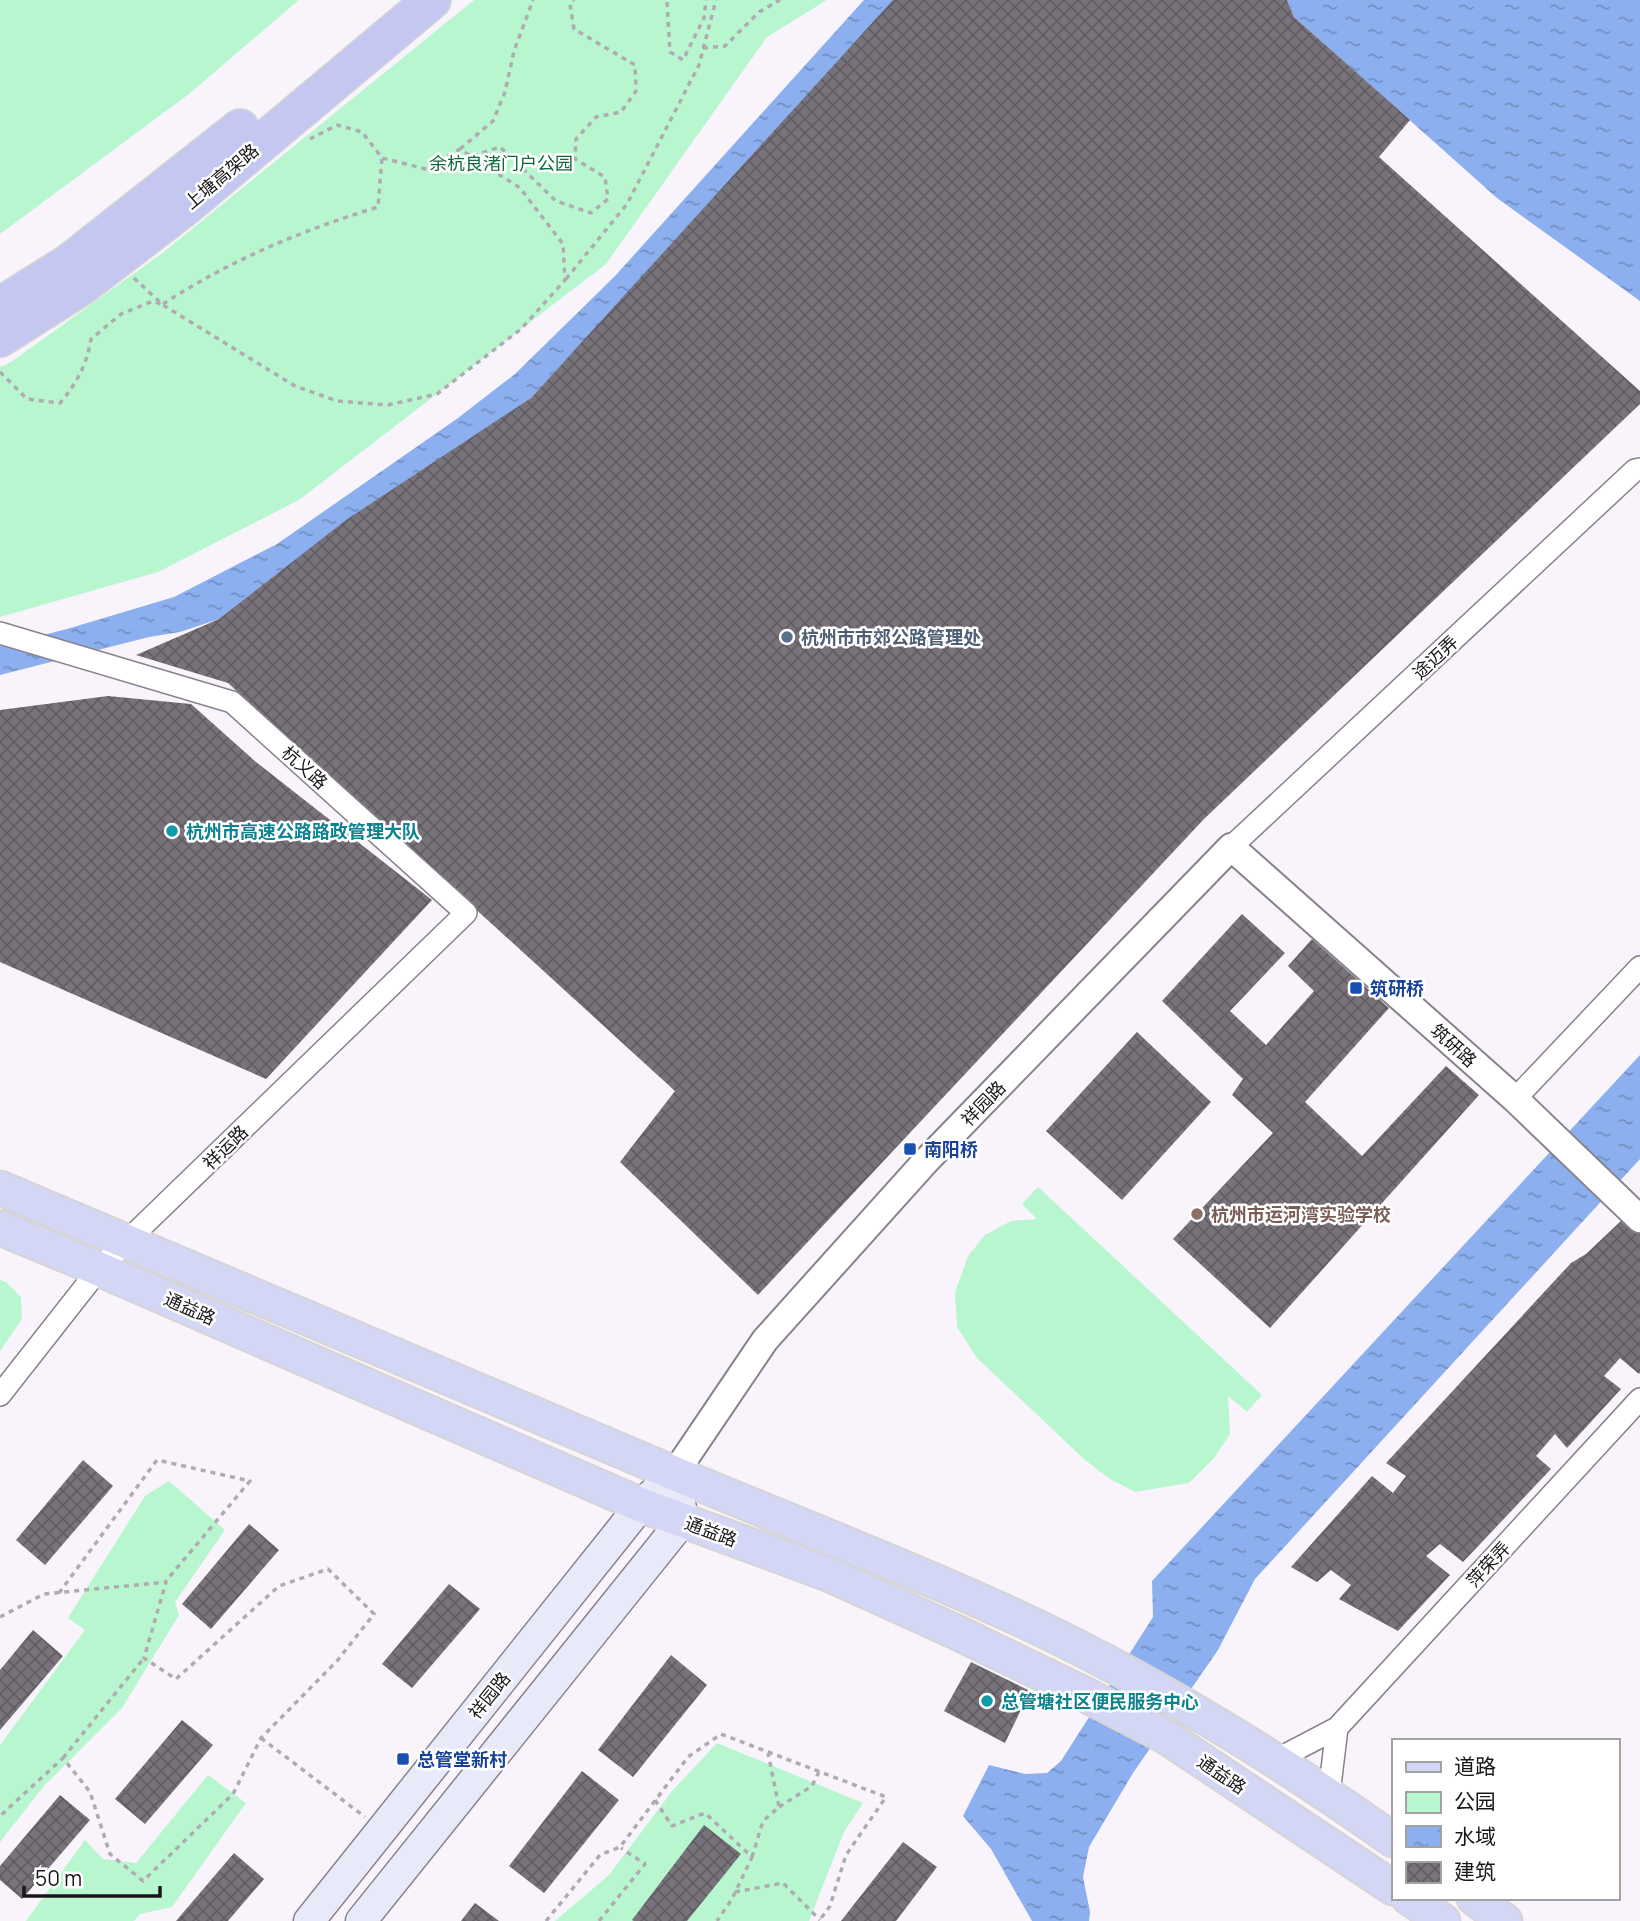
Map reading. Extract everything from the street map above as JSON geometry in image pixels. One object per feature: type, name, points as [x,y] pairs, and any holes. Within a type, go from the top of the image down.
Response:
[{"type":"highway","name":"上塘高架路","points":[[0,306],[69,263],[167,188],[395,0]]},
{"type":"highway","name":"上塘高架路","points":[[0,338],[82,286],[185,207],[432,0]]},
{"type":"main road","name":"通益路","points":[[0,1188],[675,1473],[869,1551],[1009,1614],[1182,1704],[1329,1794],[1392,1839]]},
{"type":"main road","name":"通益路","points":[[0,1228],[641,1505],[828,1574],[956,1632],[1165,1736],[1392,1887]]},
{"type":"main road","name":"祥园路","points":[[309,1921],[641,1505],[675,1473]]},
{"type":"main road","points":[[361,1921],[683,1520],[675,1473]]},
{"type":"main road","points":[[1412,1900],[1443,1921]]},
{"type":"main road","points":[[1477,1900],[1505,1921]]},
{"type":"street","name":"途迈弄","points":[[1231,847],[1635,470],[1640,469]]},
{"type":"street","name":"杭义路","points":[[2,634],[232,702],[466,913]]},
{"type":"street","name":"筑研路","points":[[1231,847],[1515,1099],[1640,1219]]},
{"type":"street","name":"祥园路","points":[[675,1473],[765,1340],[926,1161],[1231,847]]},
{"type":"street","name":"祥运路","points":[[0,1395],[99,1269],[466,913]]},
{"type":"street","points":[[1515,1099],[1640,967]]},
{"type":"street","name":"萍荣弄","points":[[1274,1761],[1336,1728],[1640,1399]]},
{"type":"street","points":[[1329,1794],[1336,1728]]},
{"type":"path","points":[[306,141],[337,125],[362,132],[383,158],[426,169],[460,149],[493,121],[505,92],[514,51],[534,0]]},
{"type":"path","points":[[473,156],[500,147],[556,201],[591,214],[608,199],[605,177],[575,159],[576,139],[596,117],[621,112],[636,91],[635,65],[574,29],[570,4],[574,0]]},
{"type":"path","points":[[667,2],[670,52],[683,60],[704,18],[706,0]]},
{"type":"path","points":[[0,372],[27,398],[60,403],[73,388],[88,359],[91,339],[121,314],[153,301],[295,386],[337,401],[388,405],[437,394],[521,329],[627,204],[699,65],[716,0]]},
{"type":"path","points":[[704,48],[725,46],[759,12],[780,0]]},
{"type":"path","points":[[460,149],[520,188],[563,244],[565,280]]},
{"type":"path","points":[[163,305],[196,283],[264,247],[378,206],[383,158]]},
{"type":"path","points":[[0,1816],[63,1758],[144,1658],[166,1581],[250,1481],[157,1460],[59,1592]]},
{"type":"path","points":[[63,1758],[90,1792],[110,1854],[143,1881],[233,1794],[261,1738],[337,1661],[374,1614],[328,1569],[279,1586],[176,1679],[144,1658]]},
{"type":"path","points":[[0,1617],[44,1594],[166,1581]]},
{"type":"path","points":[[546,1921],[600,1855],[620,1847],[688,1757],[721,1734],[886,1797],[846,1855],[830,1906],[820,1920],[783,1883],[735,1892]]},
{"type":"path","points":[[261,1738],[381,1830]]},
{"type":"path","points":[[768,1752],[779,1807]]},
{"type":"path","points":[[717,1921],[752,1857],[763,1821],[812,1786],[819,1772]]},
{"type":"path","points":[[655,1800],[672,1826],[705,1813],[752,1857]]},
{"type":"path","points":[[598,1921],[645,1864],[620,1847]]},
{"type":"green space","points":[[0,0],[299,0],[189,94],[0,234]]},
{"type":"green space","name":"余杭良渚门户公园","points":[[474,0],[827,0],[767,37],[606,264],[299,500],[158,572],[0,617],[0,367],[11,362],[161,254]]},
{"type":"green space","points":[[1038,1187],[1262,1395],[1247,1412],[1228,1396],[1230,1434],[1214,1458],[1189,1483],[1135,1492],[1110,1479],[1085,1460],[977,1358],[957,1327],[955,1293],[968,1256],[985,1235],[1011,1221],[1037,1219],[1022,1204]]},
{"type":"green space","points":[[0,1280],[6,1282],[21,1297],[22,1319],[0,1351]]},
{"type":"green space","points":[[169,1481],[225,1530],[175,1602],[179,1615],[122,1708],[44,1786],[0,1842],[0,1745],[85,1630],[68,1618],[145,1496]]},
{"type":"green space","points":[[717,1743],[863,1803],[844,1832],[809,1921],[555,1921],[609,1875],[673,1790]]},
{"type":"green space","points":[[208,1775],[246,1803],[172,1907],[140,1914],[134,1921],[26,1921],[85,1840],[103,1859],[136,1863]]},
{"type":"water","points":[[864,0],[898,0],[531,398],[219,619],[180,632],[149,637],[0,675],[0,646],[174,597],[277,544],[458,418],[515,374],[615,276]]},
{"type":"water","points":[[1287,0],[1640,0],[1640,301],[1497,198],[1294,17]]},
{"type":"water","points":[[1640,1055],[1640,1159],[1255,1579],[1218,1650],[1133,1773],[1089,1847],[1083,1877],[1090,1912],[1089,1921],[1032,1921],[991,1849],[963,1816],[989,1765],[1025,1774],[1047,1773],[1061,1761],[1153,1617],[1152,1581]]},
{"type":"building","name":"杭州市市郊公路管理处","points":[[893,0],[1287,0],[1294,17],[1410,120],[1379,157],[1640,391],[1640,404],[1204,819],[758,1295],[620,1162],[675,1091],[228,683],[136,655],[219,619],[346,520],[531,398]]},
{"type":"building","name":"杭州市高速公路路政管理大队","points":[[108,696],[191,704],[256,762],[432,900],[266,1079],[0,962],[0,710]]},
{"type":"building","points":[[1242,914],[1285,953],[1230,1011],[1266,1045],[1314,991],[1288,966],[1312,939],[1389,1008],[1305,1102],[1362,1156],[1446,1066],[1479,1095],[1270,1328],[1173,1239],[1273,1133],[1232,1095],[1243,1079],[1162,1001]]},
{"type":"building","points":[[1137,1032],[1211,1102],[1122,1200],[1046,1131]]},
{"type":"building","points":[[1623,1219],[1640,1234],[1639,1374],[1620,1358],[1604,1376],[1621,1389],[1567,1448],[1555,1434],[1536,1456],[1551,1469],[1463,1562],[1440,1544],[1426,1556],[1450,1575],[1398,1631],[1339,1599],[1351,1585],[1331,1570],[1317,1582],[1291,1567],[1372,1476],[1393,1493],[1406,1476],[1386,1463],[1571,1263],[1586,1254]]},
{"type":"building","points":[[83,1460],[113,1486],[45,1565],[16,1540]]},
{"type":"building","points":[[249,1524],[279,1550],[211,1629],[182,1604]]},
{"type":"building","points":[[449,1584],[480,1609],[412,1688],[382,1664]]},
{"type":"building","points":[[33,1630],[63,1656],[0,1730],[0,1670]]},
{"type":"building","points":[[671,1655],[707,1685],[633,1777],[598,1750]]},
{"type":"building","name":"总管塘社区便民服务中心","points":[[971,1662],[1030,1691],[1005,1743],[944,1711]]},
{"type":"building","points":[[182,1720],[213,1745],[145,1824],[115,1799]]},
{"type":"building","points":[[582,1771],[619,1800],[544,1893],[509,1866]]},
{"type":"building","points":[[60,1795],[90,1820],[22,1899],[0,1880],[0,1866]]},
{"type":"building","points":[[704,1825],[741,1854],[687,1921],[632,1920]]},
{"type":"building","points":[[903,1842],[937,1867],[896,1921],[841,1921]]},
{"type":"building","points":[[234,1853],[264,1879],[228,1921],[176,1921]]},
{"type":"building","points":[[475,1903],[499,1921],[461,1921]]},
{"type":"place","name":"杭州市市郊公路管理处","points":[[787,637]]},
{"type":"place","name":"杭州市高速公路路政管理大队","points":[[172,831]]},
{"type":"place","name":"筑研桥","points":[[1356,988]]},
{"type":"place","name":"南阳桥","points":[[910,1149]]},
{"type":"place","name":"杭州市运河湾实验学校","points":[[1197,1214]]},
{"type":"place","name":"总管塘社区便民服务中心","points":[[987,1701]]},
{"type":"place","name":"总管堂新村","points":[[403,1759]]}]
